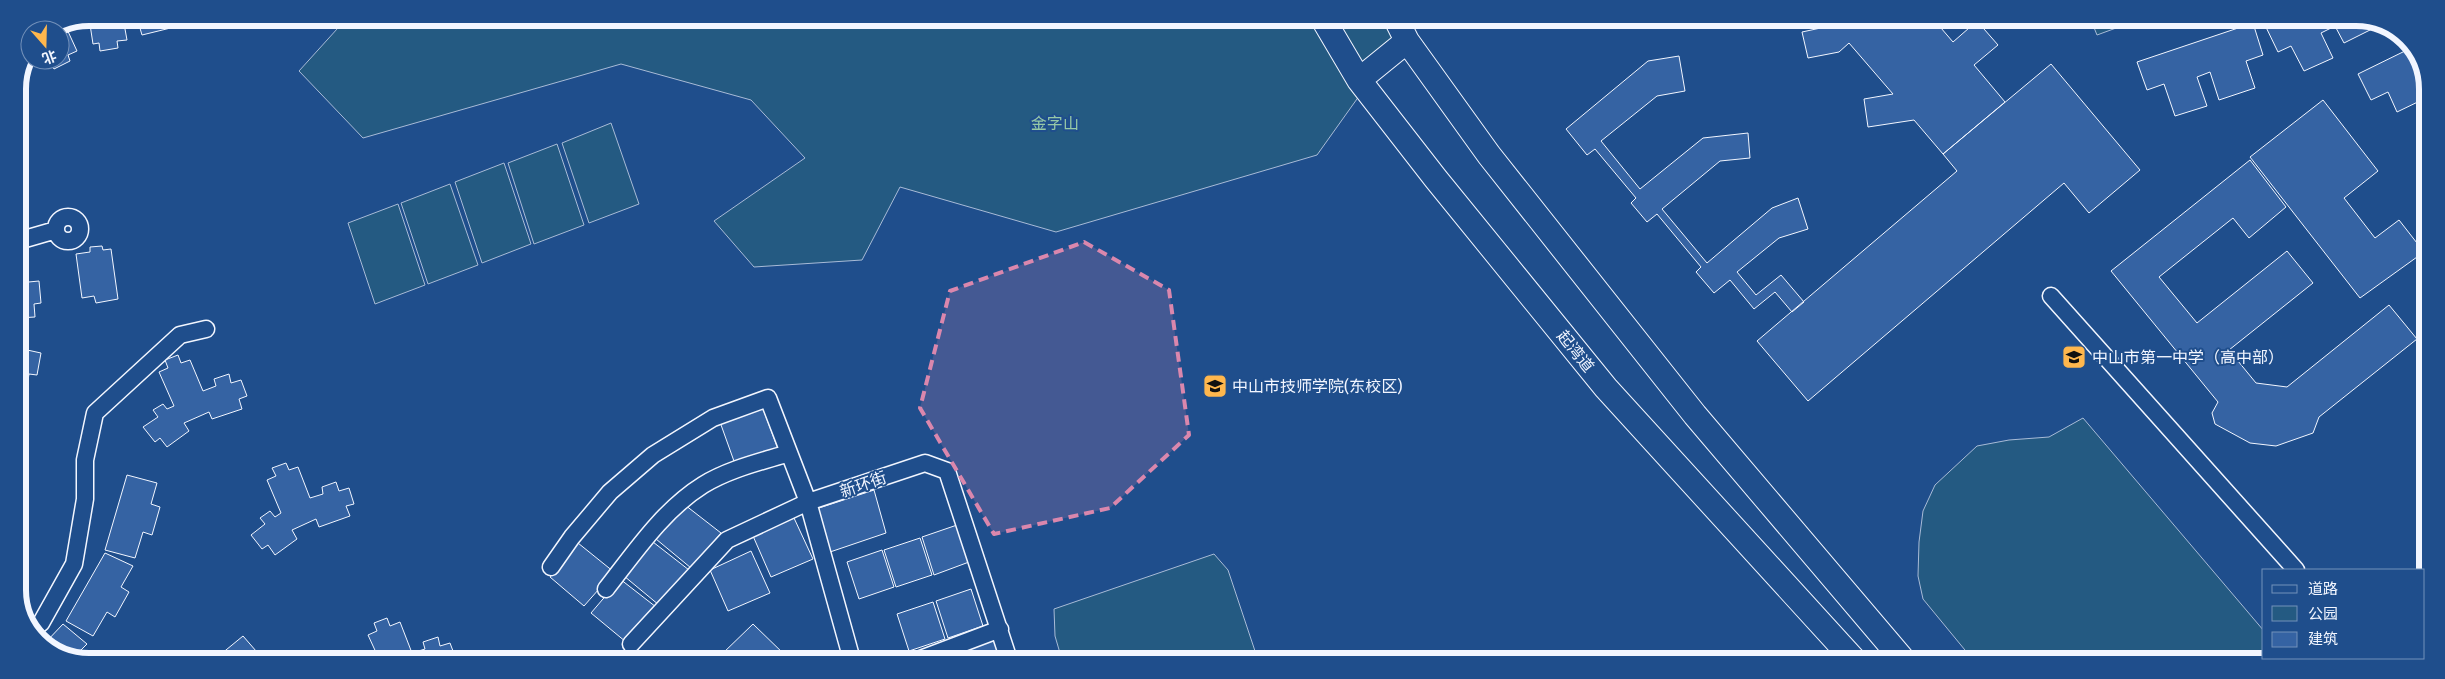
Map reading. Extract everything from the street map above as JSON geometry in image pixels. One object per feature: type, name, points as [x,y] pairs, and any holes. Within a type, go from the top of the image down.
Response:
[{"type":"main road","name":"起湾道","points":[[1327,26],[1359,80],[1436,179],[1606,388],[1848,653]]},
{"type":"main road","points":[[1400,26],[1408,41],[1489,155],[1695,415],[1897,653]]},
{"type":"main road","points":[[1359,80],[1408,41]]},
{"type":"street","points":[[26,239],[56,230]]},
{"type":"street","points":[[2051,296],[2295,569]]},
{"type":"street","points":[[38,625],[74,564],[85,499],[85,460],[96,413],[180,335],[206,329]]},
{"type":"street","points":[[551,567],[572,537],[610,492],[654,455],[714,418],[768,398],[808,502],[850,653]]},
{"type":"street","points":[[606,589],[643,542],[678,503],[697,489],[729,472],[789,453]]},
{"type":"street","name":"新环街","points":[[631,644],[726,540],[808,502],[925,463],[948,471],[1007,653]]},
{"type":"street","points":[[937,653],[1000,629]]},
{"type":"highlighted area","points":[[1084,242],[1169,290],[1189,435],[1110,508],[994,534],[920,408],[950,291]]},
{"type":"green space","name":"金字山","points":[[340,26],[1409,26],[1317,155],[1056,232],[900,187],[862,260],[754,267],[714,221],[805,158],[751,100],[621,64],[363,138],[299,71]]},
{"type":"green space","points":[[2093,26],[2122,26],[2097,35]]},
{"type":"green space","points":[[611,123],[639,204],[589,223],[562,143]]},
{"type":"green space","points":[[557,144],[584,225],[534,244],[508,163]]},
{"type":"green space","points":[[504,163],[531,244],[482,263],[455,182]]},
{"type":"green space","points":[[450,184],[478,265],[428,284],[401,203]]},
{"type":"green space","points":[[398,204],[425,285],[375,304],[348,223]]},
{"type":"green space","points":[[2083,418],[2262,629],[2262,653],[1967,653],[1923,599],[1918,576],[1919,542],[1923,511],[1935,485],[1977,446],[2009,440],[2049,437]]},
{"type":"green space","points":[[1214,554],[1228,570],[1256,653],[1060,653],[1055,636],[1054,609]]},
{"type":"building","points":[[90,26],[124,26],[127,40],[117,41],[118,48],[100,51],[99,43],[93,44]]},
{"type":"building","points":[[139,26],[179,26],[142,35]]},
{"type":"building","points":[[1830,26],[1939,26],[1953,42],[1971,26],[1981,26],[1998,45],[1974,65],[2005,102],[1943,154],[1914,120],[1868,127],[1864,99],[1893,94],[1849,43],[1839,52],[1808,58],[1802,32]]},
{"type":"building","points":[[2244,26],[2254,26],[2263,55],[2246,61],[2255,88],[2219,100],[2210,72],[2197,77],[2207,106],[2175,116],[2164,84],[2147,90],[2137,62]]},
{"type":"building","points":[[2265,26],[2335,26],[2321,33],[2333,58],[2304,71],[2291,46],[2278,52]]},
{"type":"building","points":[[2335,26],[2356,26],[2372,29],[2344,43]]},
{"type":"building","points":[[70,36],[77,51],[70,54]]},
{"type":"building","points":[[2405,51],[2414,65],[2418,77],[2419,101],[2397,112],[2388,92],[2371,100],[2358,74]]},
{"type":"building","points":[[1679,56],[1685,91],[1657,96],[1601,141],[1640,189],[1703,138],[1748,133],[1750,158],[1720,161],[1662,209],[1707,263],[1772,208],[1798,198],[1808,229],[1779,238],[1737,272],[1756,295],[1781,275],[1804,302],[1792,312],[1775,292],[1754,309],[1730,280],[1714,293],[1696,272],[1701,267],[1657,214],[1647,222],[1631,203],[1636,198],[1595,149],[1587,155],[1566,129],[1648,61]]},
{"type":"building","points":[[2051,64],[2140,170],[2089,213],[2064,183],[1808,401],[1757,341],[1957,171],[1943,154]]},
{"type":"building","points":[[2323,100],[2378,171],[2344,198],[2375,238],[2399,220],[2419,246],[2419,256],[2360,298],[2250,157]]},
{"type":"building","points":[[2250,160],[2286,207],[2249,238],[2233,218],[2159,277],[2197,323],[2287,251],[2313,283],[2229,350],[2256,383],[2287,387],[2389,305],[2417,339],[2319,417],[2313,433],[2276,446],[2250,443],[2215,424],[2212,413],[2218,402],[2111,271]]},
{"type":"building","points":[[102,246],[103,250],[111,249],[118,299],[96,303],[94,296],[82,298],[76,254],[90,252],[90,247]]},
{"type":"building","points":[[39,281],[41,303],[34,304],[35,317],[26,318],[26,282]]},
{"type":"building","points":[[26,350],[41,353],[37,375],[29,374],[27,386]]},
{"type":"building","points":[[178,355],[181,363],[190,360],[203,391],[216,386],[214,379],[229,374],[231,383],[241,380],[247,396],[239,399],[242,409],[212,419],[209,412],[184,423],[189,431],[167,447],[160,438],[155,442],[143,427],[158,417],[153,410],[163,404],[167,409],[174,406],[159,372],[168,368],[165,360]]},
{"type":"building","points":[[762,406],[778,449],[735,464],[720,422]]},
{"type":"building","points":[[286,463],[289,470],[298,467],[310,498],[323,494],[322,487],[336,482],[339,491],[349,488],[354,504],[346,506],[350,516],[319,527],[316,519],[292,530],[297,539],[275,555],[268,545],[262,549],[251,535],[265,524],[260,518],[270,511],[275,517],[281,513],[267,480],[276,476],[272,468]]},
{"type":"building","points":[[127,475],[157,483],[151,504],[160,507],[152,535],[143,532],[135,558],[105,550]]},
{"type":"building","points":[[874,490],[886,533],[830,552],[816,509]]},
{"type":"building","points":[[685,505],[721,533],[691,568],[656,539]]},
{"type":"building","points":[[794,518],[813,559],[771,577],[753,536]]},
{"type":"building","points":[[957,525],[969,562],[934,575],[922,537]]},
{"type":"building","points":[[920,538],[932,575],[896,587],[884,550]]},
{"type":"building","points":[[653,542],[689,570],[659,605],[624,576]]},
{"type":"building","points":[[578,543],[614,572],[584,606],[550,577]]},
{"type":"building","points":[[882,550],[894,587],[859,599],[847,562]]},
{"type":"building","points":[[751,551],[770,593],[728,611],[710,570]]},
{"type":"building","points":[[105,553],[133,566],[121,587],[129,592],[115,617],[107,612],[93,636],[66,621]]},
{"type":"building","points":[[620,579],[656,607],[626,642],[591,613]]},
{"type":"building","points":[[971,589],[983,626],[948,638],[936,601]]},
{"type":"building","points":[[933,602],[945,639],[909,651],[897,614]]},
{"type":"building","points":[[387,618],[390,626],[400,622],[412,653],[376,653],[368,635],[377,631],[374,623]]},
{"type":"building","points":[[63,624],[87,644],[79,652],[73,651],[50,638]]},
{"type":"building","points":[[753,624],[783,653],[723,653]]},
{"type":"building","points":[[243,636],[258,653],[222,653]]},
{"type":"building","points":[[438,637],[440,646],[450,643],[454,653],[412,653],[425,649],[423,642]]},
{"type":"building","points":[[993,638],[998,653],[956,653]]},
{"type":"building","points":[[637,649],[642,653],[634,653]]},
{"type":"place","name":"中山市第一中学（高中部）","points":[[2074,357]]},
{"type":"place","name":"中山市技师学院(东校区)","points":[[1215,386]]}]
